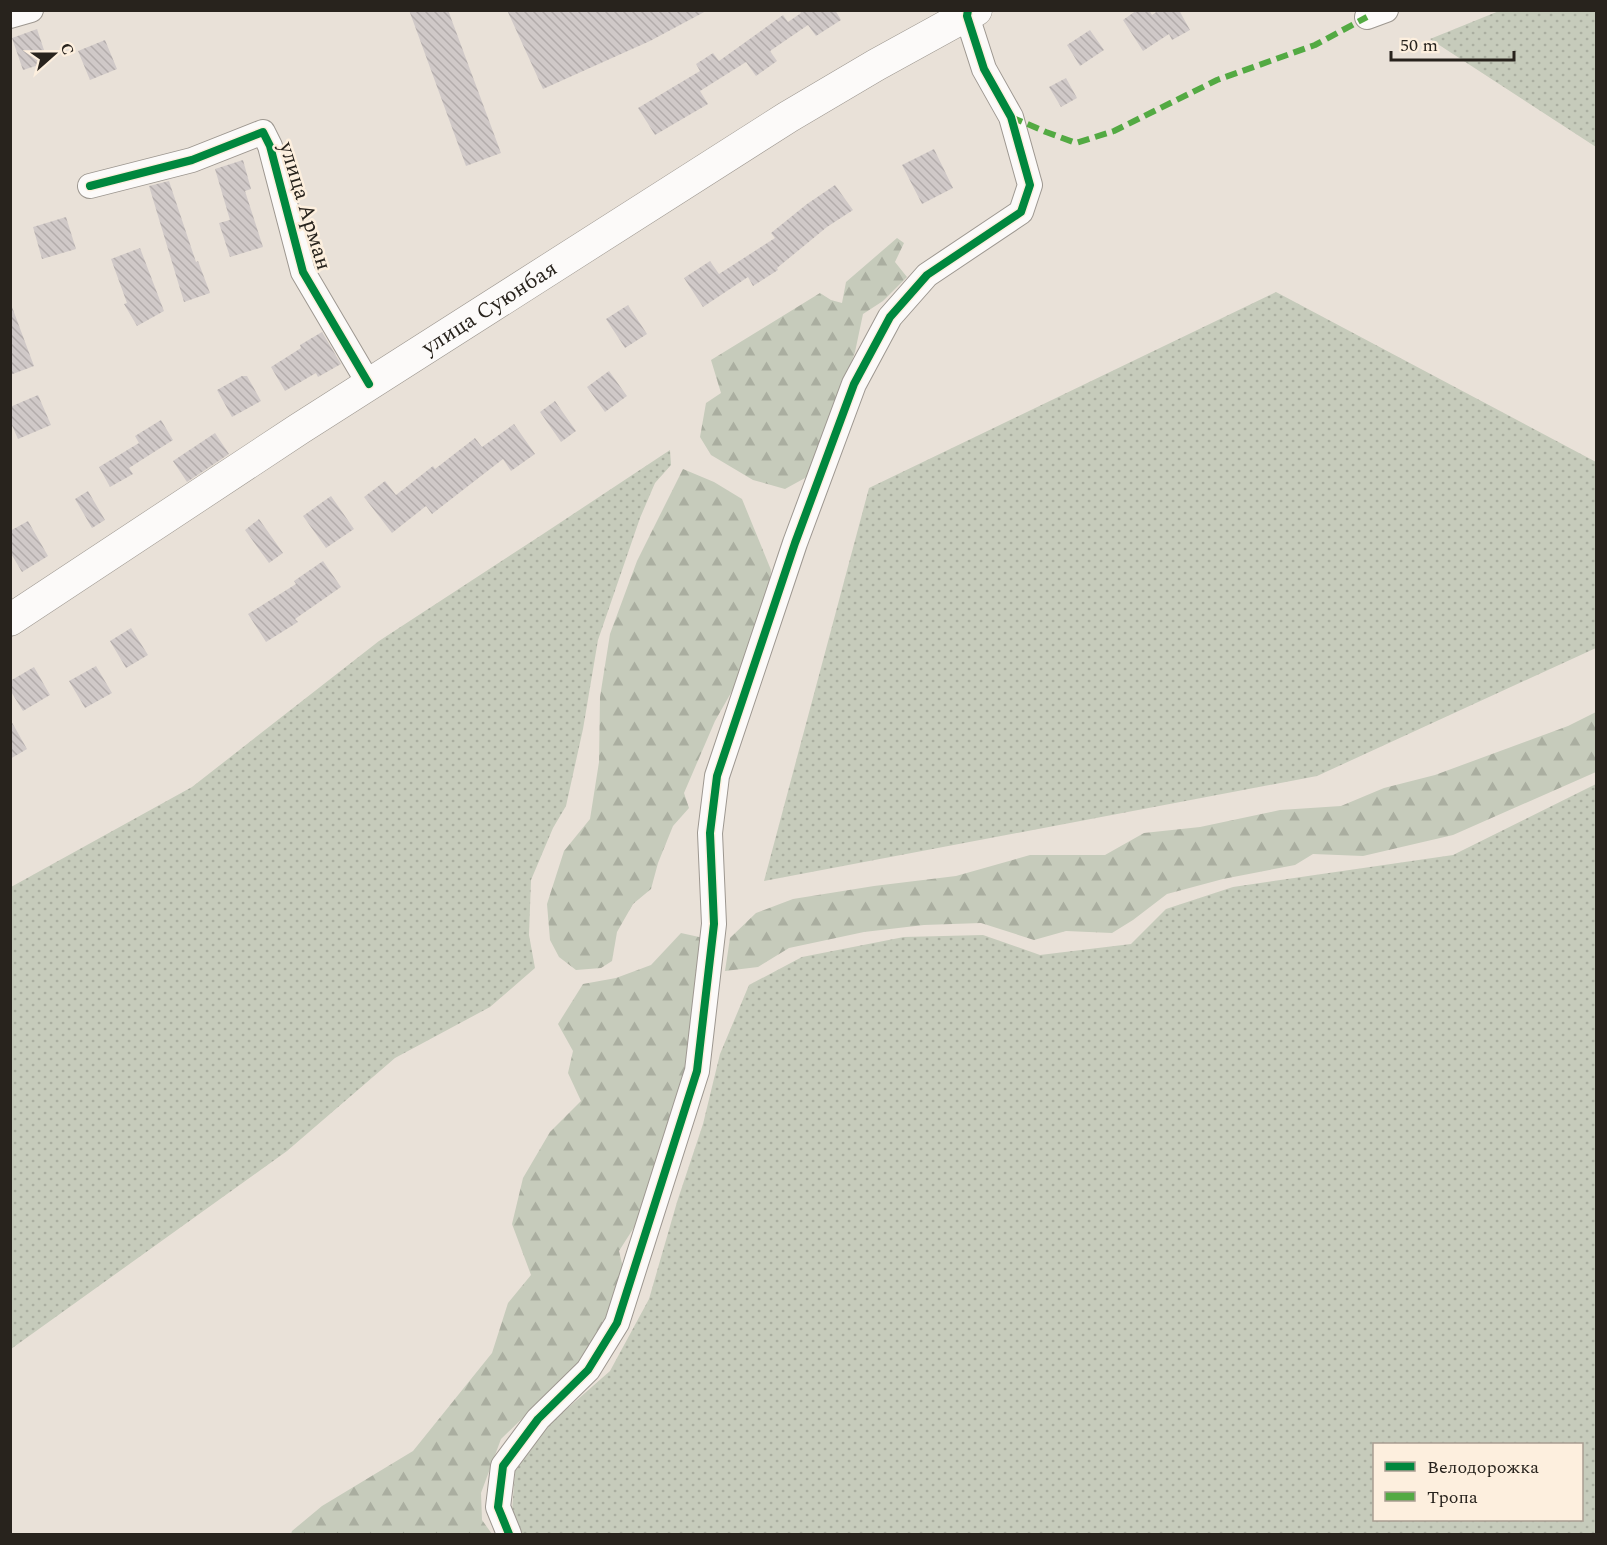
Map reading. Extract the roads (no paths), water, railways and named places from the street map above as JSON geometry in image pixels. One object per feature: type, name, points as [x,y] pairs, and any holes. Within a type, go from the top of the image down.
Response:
[{"type":"main road","name":"улица Суюнбая","points":[[10,620],[289,435],[788,117],[970,12]]},
{"type":"street","points":[[10,16],[31,10]]},
{"type":"street","points":[[508,1534],[498,1507],[503,1466],[538,1419],[588,1370],[617,1323],[697,1071],[714,924],[710,833],[717,776],[795,543],[854,384],[891,317],[927,275],[1021,212],[1030,185],[1011,117],[984,69],[970,12]]},
{"type":"street","name":"улица Арман","points":[[90,186],[192,160],[263,132],[270,146],[303,272],[369,384]]}]
